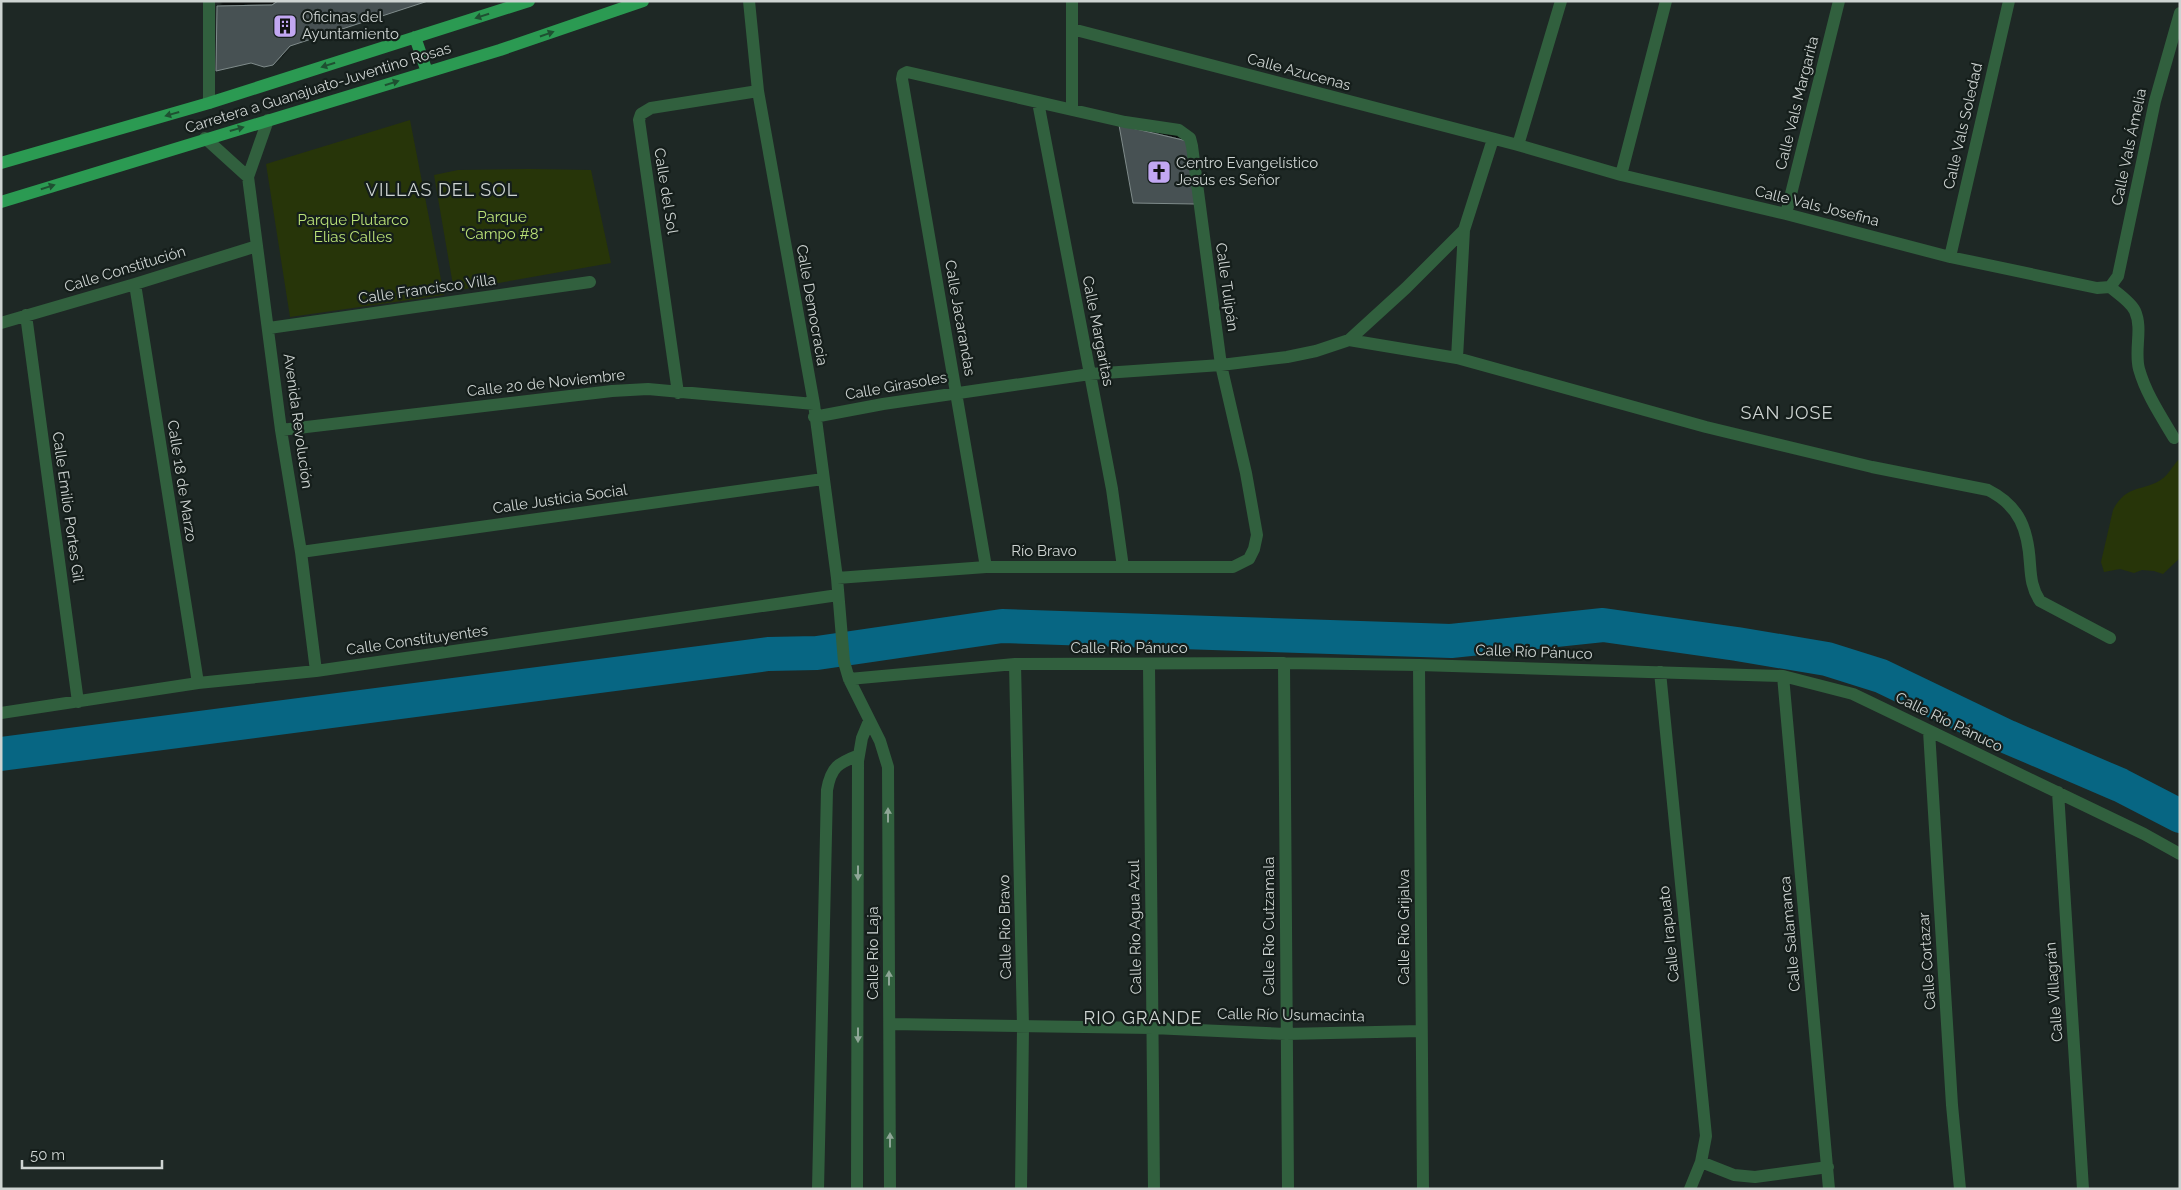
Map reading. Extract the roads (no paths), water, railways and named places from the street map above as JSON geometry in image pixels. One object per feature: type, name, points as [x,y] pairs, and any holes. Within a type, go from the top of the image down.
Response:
[{"type":"main road","name":"Carretera a Guanajuato-Juventino Rosas","points":[[1,163],[209,103],[515,3],[529,1]]},
{"type":"main road","name":"Carretera a Guanajuato-Juventino Rosas","points":[[1,202],[205,138],[427,72],[643,1]]},
{"type":"main road","points":[[415,37],[427,72]]},
{"type":"street","points":[[209,1],[209,103]]},
{"type":"street","name":"Calle Democracia","points":[[749,1],[758,91],[814,411],[837,578],[844,662]]},
{"type":"street","points":[[1038,102],[1072,110],[1072,1]]},
{"type":"street","points":[[1518,145],[1561,1]]},
{"type":"street","points":[[1621,175],[1666,1]]},
{"type":"street","name":"Calle Vals Margarita","points":[[1786,214],[1839,1]]},
{"type":"street","name":"Calle Vals Soledad","points":[[1950,257],[2009,1]]},
{"type":"street","name":"Calle Vals Ámelia","points":[[2110,286],[2118,276],[2155,101],[2180,13]]},
{"type":"street","name":"Calle Azucenas","points":[[1072,29],[1518,145]]},
{"type":"street","name":"Calle Jacarandas","points":[[986,568],[902,79],[903,74],[909,72],[1038,102]]},
{"type":"street","name":"Calle del Sol","points":[[678,393],[639,120],[645,110],[651,108],[758,91]]},
{"type":"street","name":"Calle Margaritas","points":[[1038,102],[1112,489],[1123,567]]},
{"type":"street","name":"Calle Tulipán","points":[[1072,110],[1125,122],[1179,130],[1190,138],[1192,142],[1221,365],[1246,473],[1256,535],[1254,549],[1249,560]]},
{"type":"street","name":"Avenida Revolución","points":[[268,120],[248,177],[281,430],[301,552],[316,671]]},
{"type":"street","points":[[205,138],[248,177]]},
{"type":"street","points":[[1457,358],[1464,230],[1493,139]]},
{"type":"street","name":"Calle Vals Josefina","points":[[1518,145],[1621,175],[1786,214],[1950,257],[2096,288],[2110,286]]},
{"type":"street","points":[[1349,340],[1406,288],[1464,230]]},
{"type":"street","name":"Calle Constitución","points":[[1,322],[135,284],[257,246]]},
{"type":"street","name":"Calle Francisco Villa","points":[[269,328],[590,282]]},
{"type":"street","name":"Calle 18 de Marzo","points":[[135,284],[198,683]]},
{"type":"street","points":[[2110,286],[2134,309],[2138,320],[2137,359],[2139,370],[2146,389],[2174,438]]},
{"type":"street","name":"Calle Emilio Portes Gil","points":[[26,315],[78,702]]},
{"type":"street","points":[[1349,340],[1457,358],[1706,427],[1872,467],[1988,490],[2001,497],[2014,510],[2024,525],[2029,547],[2032,583],[2034,592],[2040,601],[2110,638]]},
{"type":"street","name":"Calle Girasoles","points":[[814,411],[1090,374],[1221,365],[1316,352],[1349,340]]},
{"type":"street","name":"Calle 20 de Noviembre","points":[[281,430],[612,391],[648,389],[744,397],[814,411]]},
{"type":"street","name":"Calle Justicia Social","points":[[301,552],[823,479]]},
{"type":"street","name":"Río Bravo","points":[[837,578],[986,568],[1233,567],[1249,560]]},
{"type":"street","name":"Calle Constituyentes","points":[[1,713],[198,683],[316,671],[838,595]]},
{"type":"street","name":"Calle Río Laja","points":[[844,662],[849,679],[880,741],[888,767],[890,1189]]},
{"type":"street","name":"Calle Río Pánuco","points":[[849,679],[1015,664],[1284,663],[1783,676],[1853,694],[2058,792],[2180,854]]},
{"type":"street","name":"Calle Río Cutzamala","points":[[1284,663],[1288,1189]]},
{"type":"street","name":"Calle Río Bravo","points":[[1015,664],[1023,1027],[1021,1189]]},
{"type":"street","name":"Calle Río Agua Azul","points":[[1149,664],[1154,1189]]},
{"type":"street","name":"Calle Río Grijalva","points":[[1419,666],[1423,1189]]},
{"type":"street","name":"Calle Irapuato","points":[[1660,672],[1706,1136],[1701,1162],[1690,1189]]},
{"type":"street","name":"Calle Salamanca","points":[[1783,676],[1829,1189]]},
{"type":"street","name":"Calle Río Laja","points":[[857,1189],[859,756],[862,738],[869,721]]},
{"type":"street","name":"Calle Cortazar","points":[[1929,731],[1952,1104],[1960,1189]]},
{"type":"street","points":[[818,1189],[828,790],[830,777],[835,768],[841,762],[859,756]]},
{"type":"street","name":"Calle Villagrán","points":[[2058,792],[2083,1189]]},
{"type":"street","name":"Calle Río Usumacinta","points":[[890,1024],[1152,1028],[1286,1034],[1421,1031]]},
{"type":"street","points":[[1701,1162],[1734,1175],[1755,1177],[1828,1167]]},
{"type":"waterway","points":[[1,754],[768,654],[817,653],[1002,626],[1451,641],[1603,625],[1827,659],[1881,676],[2008,737],[2120,785],[2180,816]]},
{"type":"place","name":"Oficinas del Ayuntamiento","points":[[285,26]]},
{"type":"place","name":"Centro Evangelístico Jesús es Señor","points":[[1159,172]]},
{"type":"district","name":"VILLAS DEL SOL","points":[[442,189]]},
{"type":"district","name":"SAN JOSE","points":[[1787,412]]},
{"type":"district","name":"RIO GRANDE","points":[[1143,1017]]},
{"type":"park label","name":"Parque \"Campo #8\"","points":[[502,226]]},
{"type":"park label","name":"Parque Plutarco Elias Calles","points":[[353,228]]}]
